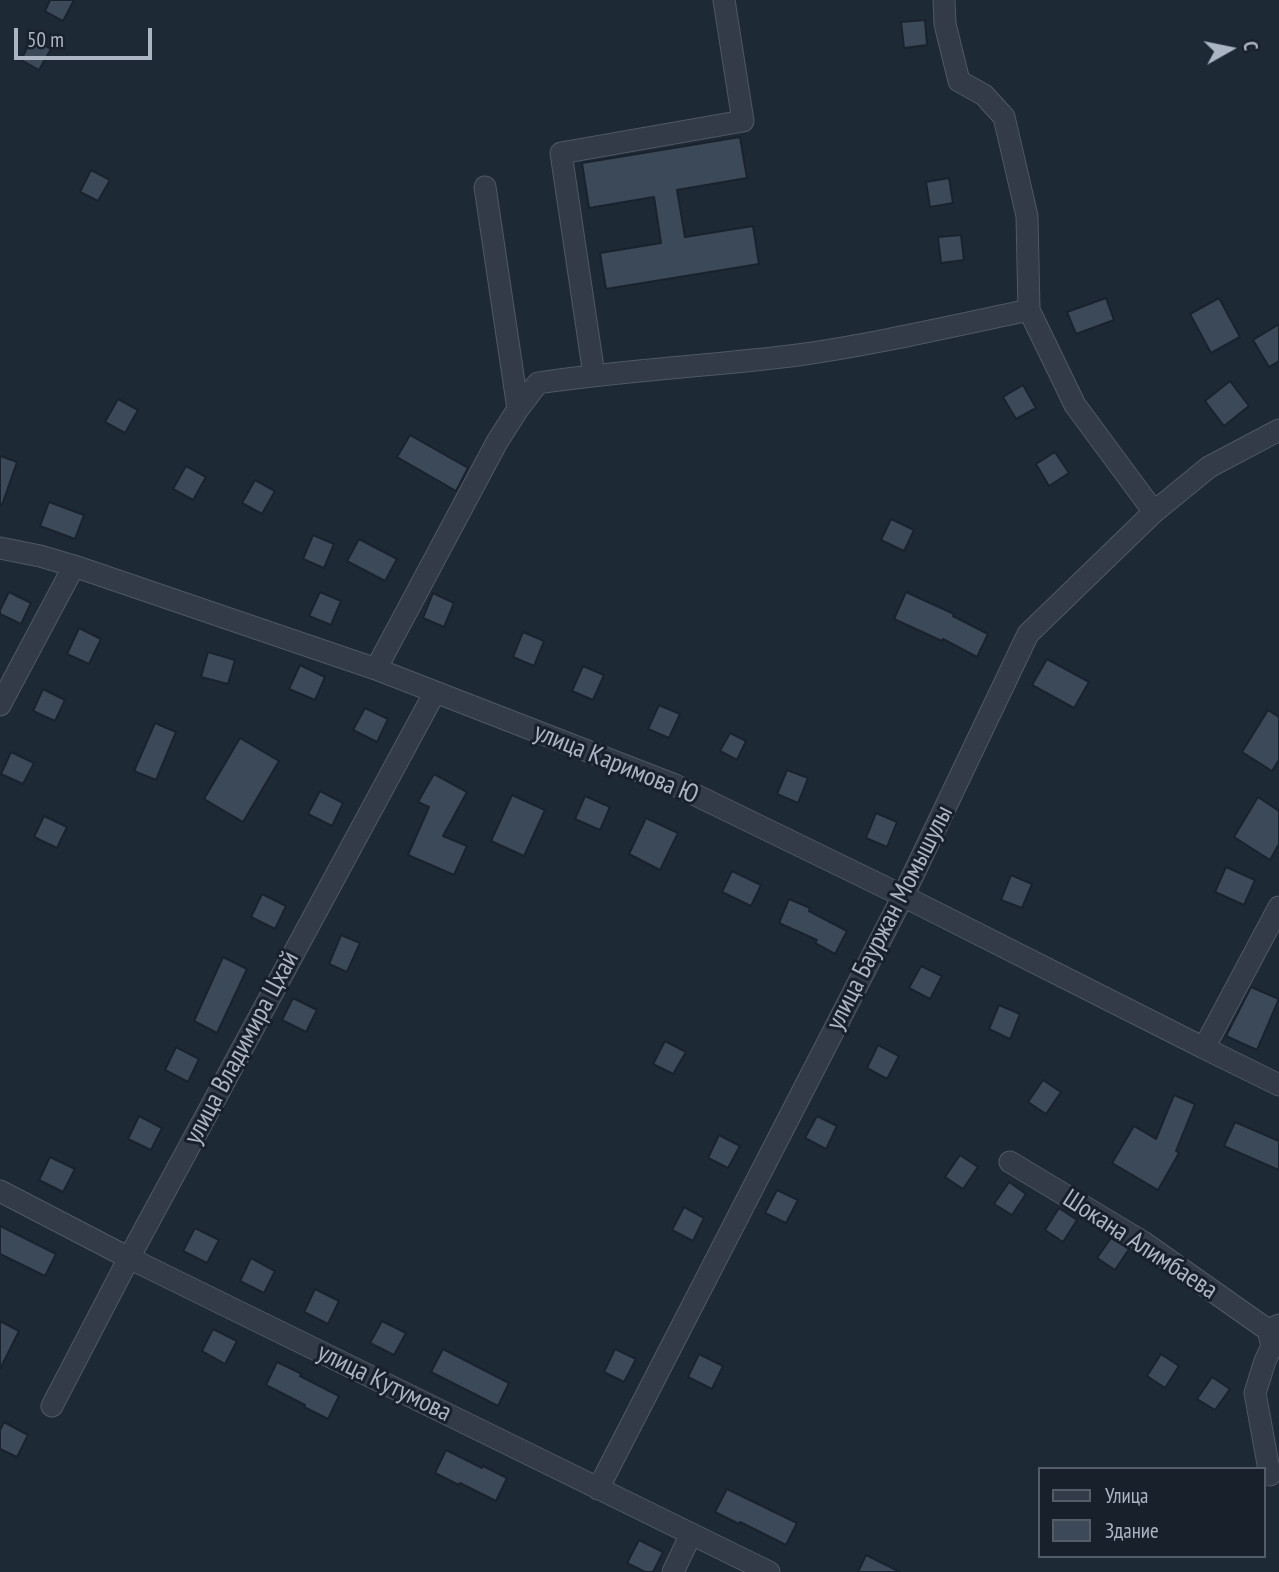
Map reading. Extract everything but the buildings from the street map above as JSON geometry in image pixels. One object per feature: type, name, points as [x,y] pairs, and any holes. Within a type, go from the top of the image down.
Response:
[{"type":"street","points":[[594,374],[561,153],[743,121],[724,0]]},
{"type":"street","points":[[944,0],[945,24],[959,81],[984,95],[1004,117],[1027,216],[1029,310],[1075,405],[1154,512]]},
{"type":"street","points":[[485,187],[518,409]]},
{"type":"street","points":[[376,669],[497,442],[538,383],[594,374],[860,346],[1029,310]]},
{"type":"street","name":"улица Бауржан Момышулы","points":[[598,1489],[903,896],[1028,634],[1154,512],[1209,467],[1279,430]]},
{"type":"street","name":"улица Каримова Ю","points":[[0,548],[74,566],[376,669],[676,785],[1279,1085]]},
{"type":"street","points":[[0,705],[74,566]]},
{"type":"street","name":"улица Владимира Цхай","points":[[52,1406],[129,1258],[436,692]]},
{"type":"street","points":[[1204,1048],[1279,907]]},
{"type":"street","name":"Шокана Алимбаева","points":[[1010,1162],[1143,1242],[1274,1327],[1272,1346],[1255,1393],[1270,1475]]},
{"type":"street","name":"улица Кутумова","points":[[0,1191],[129,1258],[769,1572]]},
{"type":"street","points":[[673,1572],[691,1534]]}]
